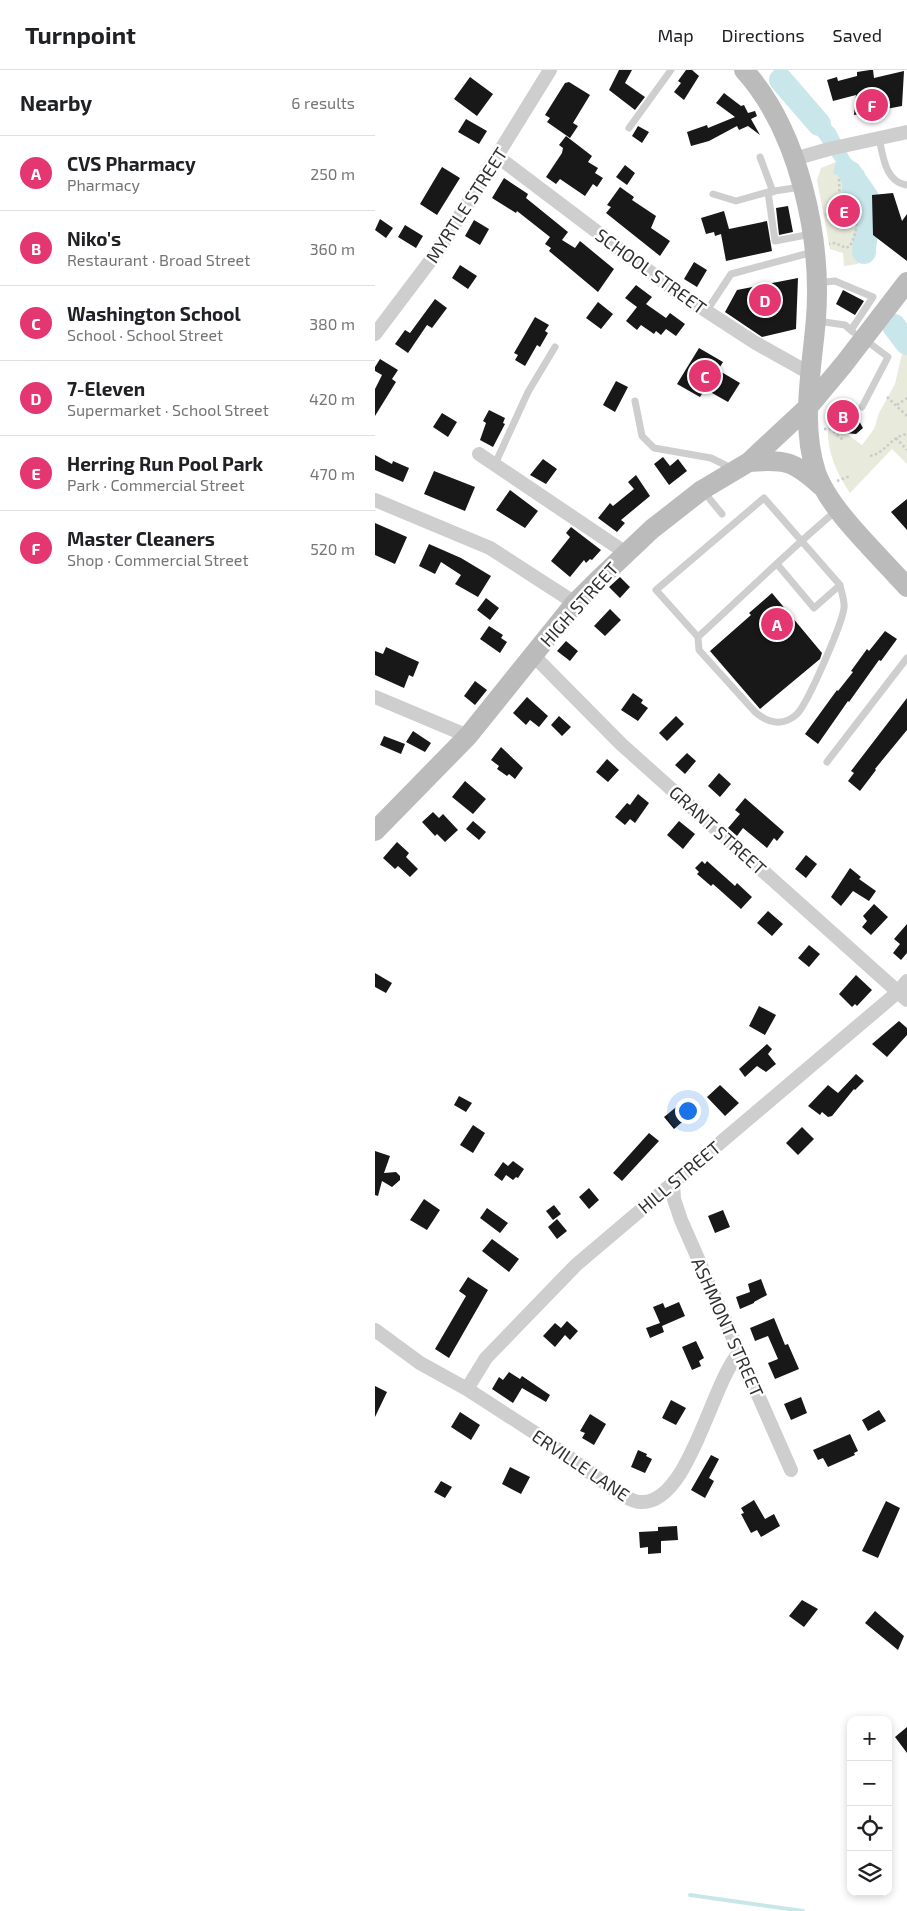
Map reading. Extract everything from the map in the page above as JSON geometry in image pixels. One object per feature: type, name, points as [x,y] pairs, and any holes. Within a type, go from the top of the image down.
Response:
[{"type":"main road","points":[[744,70],[803,156],[801,187],[813,245],[816,283],[809,436],[812,459],[823,488]]},
{"type":"main road","name":"HIGH STREET","points":[[375,831],[468,736],[575,603],[626,553],[702,490],[742,466],[809,406],[859,337],[907,282]]},
{"type":"main road","points":[[742,466],[786,462],[802,470],[823,488],[839,509],[905,582]]},
{"type":"street","name":"MYRTLE STREET","points":[[377,326],[440,248],[498,157],[550,70]]},
{"type":"street","points":[[803,156],[907,132]]},
{"type":"street","name":"SCHOOL STREET","points":[[498,157],[706,312],[811,374]]},
{"type":"street","points":[[479,454],[626,553]]},
{"type":"street","points":[[375,500],[490,548],[575,603]]},
{"type":"street","name":"GRANT STREET","points":[[533,656],[621,744],[904,991]]},
{"type":"street","points":[[375,697],[468,736]]},
{"type":"street","name":"HILL STREET","points":[[467,1389],[485,1358],[569,1272],[673,1182],[904,991]]},
{"type":"street","name":"ASHMONT STREET","points":[[673,1182],[675,1199],[681,1220],[791,1470]]},
{"type":"street","name":"ERVILLE LANE","points":[[375,1330],[420,1363],[467,1389],[535,1433],[619,1494],[634,1501],[643,1502],[653,1500],[665,1493],[677,1480],[688,1462],[725,1372],[739,1353]]},
{"type":"lane","points":[[629,128],[671,70]]},
{"type":"lane","points":[[879,138],[887,169],[894,180],[907,185]]},
{"type":"lane","points":[[760,157],[771,192],[775,241],[813,245]]},
{"type":"lane","points":[[713,194],[737,201],[771,192],[801,187]]},
{"type":"lane","points":[[706,312],[731,274],[813,245]]},
{"type":"lane","points":[[816,283],[835,281],[873,297],[859,337]]},
{"type":"lane","points":[[815,320],[845,325],[888,357],[862,407]]},
{"type":"lane","points":[[495,464],[528,392],[555,347]]},
{"type":"lane","points":[[635,401],[642,436],[654,448],[711,458],[742,466]]},
{"type":"lane","points":[[702,490],[722,514]]},
{"type":"lane","points":[[764,498],[801,541],[840,585],[844,607],[827,654],[806,700],[797,714],[785,721],[774,723],[765,721],[755,712],[699,650],[698,637],[656,590],[764,498]]},
{"type":"lane","points":[[698,637],[801,541],[839,509]]},
{"type":"lane","points":[[777,564],[814,608],[840,585]]},
{"type":"lane","points":[[827,762],[907,658]]},
{"type":"path","points":[[839,180],[840,208]]},
{"type":"path","points":[[825,215],[831,214],[840,208],[848,206],[851,208],[861,205]]},
{"type":"path","points":[[813,245],[835,243],[846,248],[850,246],[857,228],[851,208]]},
{"type":"path","points":[[887,397],[907,416]]},
{"type":"path","points":[[897,405],[907,398]]},
{"type":"path","points":[[809,436],[825,428],[831,429],[845,441]]},
{"type":"path","points":[[870,456],[880,454],[896,438],[907,434]]},
{"type":"path","points":[[896,438],[907,450]]},
{"type":"shaded area","points":[[836,162],[842,178],[841,200],[863,199],[863,220],[858,264],[844,266],[843,253],[830,249],[817,180],[821,168]]},
{"type":"shaded area","points":[[904,345],[907,349],[907,464],[892,449],[850,493],[832,458],[828,440],[828,420],[862,445],[874,429],[879,413],[895,384]]},
{"type":"water","points":[[799,100],[820,114],[835,129],[850,158],[864,171],[871,196],[865,199],[841,200],[842,178],[833,173],[836,162],[806,119]]},
{"type":"building","points":[[619,70],[632,70],[625,83],[645,97],[635,110],[609,90]]},
{"type":"building","points":[[686,70],[692,70],[699,76],[684,100],[674,92],[681,83],[678,81]]},
{"type":"building","points":[[873,70],[874,78],[904,71],[902,106],[854,115],[856,95],[833,101],[827,80],[837,77],[838,81],[857,76],[857,72]]},
{"type":"building","points":[[470,77],[493,94],[477,116],[454,99]]},
{"type":"building","points":[[569,82],[590,95],[573,123],[578,126],[570,138],[547,122],[550,118],[545,115],[565,83]]},
{"type":"building","points":[[724,93],[741,106],[744,105],[748,113],[755,111],[757,116],[751,119],[760,135],[748,126],[739,130],[737,126],[709,141],[691,146],[687,132],[707,125],[708,128],[735,117],[716,103]]},
{"type":"building","points":[[466,119],[487,131],[479,144],[458,132]]},
{"type":"building","points":[[638,126],[649,132],[642,143],[632,136]]},
{"type":"building","points":[[566,136],[592,156],[588,162],[598,168],[595,173],[603,178],[597,187],[593,184],[585,196],[560,179],[556,184],[546,177],[562,153],[563,148],[559,145]]},
{"type":"building","points":[[625,165],[635,173],[627,185],[616,177]]},
{"type":"building","points":[[442,167],[460,178],[437,215],[420,204]]},
{"type":"building","points":[[504,178],[528,194],[526,198],[568,232],[562,240],[575,248],[580,241],[614,269],[598,292],[549,251],[551,248],[545,244],[550,237],[517,211],[516,213],[492,198]]},
{"type":"building","points":[[620,187],[634,197],[632,200],[656,216],[651,228],[670,241],[660,256],[606,213],[611,207],[607,205]]},
{"type":"building","points":[[893,193],[902,221],[907,214],[907,261],[873,235],[872,195]]},
{"type":"building","points":[[788,206],[793,232],[779,235],[776,208]]},
{"type":"building","points":[[724,211],[729,229],[767,221],[772,251],[726,261],[721,234],[715,236],[714,232],[706,234],[701,218]]},
{"type":"building","points":[[380,219],[393,228],[386,238],[375,230]]},
{"type":"building","points":[[474,220],[489,229],[480,245],[465,236]]},
{"type":"building","points":[[405,225],[423,236],[416,248],[398,237]]},
{"type":"building","points":[[694,262],[707,270],[697,287],[684,279]]},
{"type":"building","points":[[460,265],[477,276],[468,289],[452,278]]},
{"type":"building","points":[[798,278],[796,329],[762,337],[725,312],[737,290]]},
{"type":"building","points":[[636,285],[652,297],[646,304],[666,318],[670,313],[685,324],[676,336],[666,329],[661,335],[656,331],[654,334],[641,325],[637,330],[626,321],[637,307],[625,298]]},
{"type":"building","points":[[843,290],[864,301],[855,315],[836,304]]},
{"type":"building","points":[[435,299],[447,308],[432,328],[427,325],[408,353],[395,344],[405,330],[410,333]]},
{"type":"building","points":[[598,302],[613,314],[601,329],[586,318]]},
{"type":"building","points":[[535,317],[549,325],[545,331],[548,333],[540,347],[537,345],[525,366],[515,360],[518,355],[514,353]]},
{"type":"building","points":[[699,348],[723,362],[718,370],[740,383],[728,402],[705,389],[700,397],[677,384]]},
{"type":"building","points":[[380,359],[398,370],[392,379],[396,382],[375,416],[375,389],[382,375],[375,371],[375,367]]},
{"type":"building","points":[[616,381],[628,387],[615,412],[603,405]]},
{"type":"building","points":[[839,403],[858,419],[863,428],[856,434],[845,433],[833,422],[831,412]]},
{"type":"building","points":[[489,410],[505,418],[503,423],[505,424],[493,447],[480,440],[486,423],[483,421]]},
{"type":"building","points":[[442,413],[457,422],[448,437],[433,427]]},
{"type":"building","points":[[375,455],[392,464],[393,461],[409,468],[403,482],[375,470]]},
{"type":"building","points":[[663,457],[670,466],[678,459],[687,471],[669,485],[654,464]]},
{"type":"building","points":[[543,459],[557,469],[546,484],[530,475]]},
{"type":"building","points":[[434,471],[475,487],[465,511],[424,494]]},
{"type":"building","points":[[636,475],[650,496],[621,520],[625,523],[617,532],[598,518],[610,503],[613,506],[634,489],[628,482]]},
{"type":"building","points":[[510,490],[538,511],[525,528],[496,510]]},
{"type":"building","points":[[907,499],[907,530],[891,512]]},
{"type":"building","points":[[375,523],[407,537],[395,564],[375,555]]},
{"type":"building","points":[[571,527],[601,550],[592,560],[590,559],[586,563],[584,560],[570,577],[551,561],[570,537],[566,533]]},
{"type":"building","points":[[429,544],[461,558],[491,576],[478,597],[455,584],[461,575],[441,562],[435,574],[419,566]]},
{"type":"building","points":[[620,577],[630,587],[620,598],[609,587]]},
{"type":"building","points":[[772,593],[822,653],[820,659],[760,709],[710,651],[751,615],[749,613]]},
{"type":"building","points":[[486,598],[499,608],[490,620],[477,610]]},
{"type":"building","points":[[610,609],[621,620],[605,636],[594,626]]},
{"type":"building","points":[[489,626],[503,635],[501,638],[507,642],[500,653],[480,639]]},
{"type":"building","points":[[885,631],[897,639],[848,701],[818,744],[805,734],[837,690],[853,672],[851,671],[867,649],[869,651]]},
{"type":"building","points":[[566,641],[578,651],[570,661],[557,651]]},
{"type":"building","points":[[386,647],[419,662],[413,677],[409,675],[404,688],[375,675],[375,651],[383,654]]},
{"type":"building","points":[[475,681],[487,690],[475,705],[464,696]]},
{"type":"building","points":[[633,693],[643,700],[641,703],[648,708],[638,721],[621,710]]},
{"type":"building","points":[[527,697],[548,716],[539,727],[530,720],[526,725],[513,713]]},
{"type":"building","points":[[907,698],[907,730],[875,769],[860,791],[848,781],[854,773],[851,771]]},
{"type":"building","points":[[559,716],[571,727],[562,736],[551,725]]},
{"type":"building","points":[[676,716],[684,724],[667,741],[659,733]]},
{"type":"building","points":[[413,731],[431,743],[425,752],[406,742]]},
{"type":"building","points":[[384,736],[405,744],[401,754],[380,745]]},
{"type":"building","points":[[501,747],[523,768],[515,779],[497,769],[499,766],[491,760]]},
{"type":"building","points":[[687,753],[696,761],[685,774],[675,765]]},
{"type":"building","points":[[607,759],[619,770],[608,782],[596,772]]},
{"type":"building","points":[[719,773],[731,784],[720,797],[708,786]]},
{"type":"building","points":[[465,781],[486,799],[473,814],[452,797]]},
{"type":"building","points":[[638,794],[649,803],[635,823],[630,819],[625,825],[615,817],[627,803],[630,805]]},
{"type":"building","points":[[745,798],[784,832],[777,841],[774,838],[767,848],[743,828],[737,836],[728,828],[740,814],[735,810]]},
{"type":"building","points":[[433,812],[439,818],[443,814],[458,830],[445,842],[437,834],[435,836],[422,822]]},
{"type":"building","points":[[473,821],[486,832],[479,840],[466,829]]},
{"type":"building","points":[[679,821],[695,834],[683,849],[667,835]]},
{"type":"building","points":[[397,842],[409,853],[406,857],[418,869],[410,877],[398,866],[395,869],[383,858]]},
{"type":"building","points":[[806,855],[817,864],[806,878],[795,869]]},
{"type":"building","points":[[702,861],[705,864],[707,861],[735,886],[737,883],[752,897],[741,909],[713,884],[711,886],[697,874],[699,872],[695,868]]},
{"type":"building","points":[[850,868],[861,877],[859,879],[876,891],[869,901],[853,891],[841,906],[831,897]]},
{"type":"building","points":[[874,904],[888,917],[871,935],[862,927],[867,921],[863,916]]},
{"type":"building","points":[[768,911],[783,924],[772,936],[757,923]]},
{"type":"building","points":[[907,924],[907,953],[901,960],[893,953],[900,944],[894,939]]},
{"type":"building","points":[[809,945],[820,954],[809,967],[798,958]]},
{"type":"building","points":[[375,973],[392,983],[386,993],[375,987]]},
{"type":"building","points":[[856,975],[872,990],[857,1006],[855,1004],[852,1007],[839,994]]},
{"type":"building","points":[[759,1006],[776,1015],[765,1035],[749,1026]]},
{"type":"building","points":[[899,1021],[907,1028],[907,1035],[887,1057],[872,1044]]},
{"type":"building","points":[[767,1044],[772,1049],[768,1054],[776,1064],[766,1072],[757,1066],[745,1077],[739,1069]]},
{"type":"building","points":[[856,1074],[864,1081],[854,1089],[832,1116],[828,1117],[822,1112],[820,1115],[808,1106],[828,1085],[838,1093]]},
{"type":"building","points":[[720,1085],[739,1103],[725,1116],[707,1097]]},
{"type":"building","points":[[459,1096],[472,1103],[466,1112],[454,1105]]},
{"type":"building","points":[[686,1099],[695,1111],[674,1129],[664,1117]]},
{"type":"building","points":[[473,1125],[485,1133],[473,1153],[460,1145]]},
{"type":"building","points":[[802,1127],[814,1139],[798,1155],[786,1143]]},
{"type":"building","points":[[649,1133],[659,1141],[622,1181],[613,1173]]},
{"type":"building","points":[[375,1151],[390,1156],[384,1173],[396,1172],[400,1176],[400,1180],[392,1187],[382,1181],[378,1196],[375,1195]]},
{"type":"building","points":[[513,1161],[524,1169],[518,1178],[516,1177],[513,1180],[506,1175],[502,1181],[494,1175],[503,1162],[508,1166]]},
{"type":"building","points":[[589,1188],[599,1200],[589,1209],[579,1197]]},
{"type":"building","points":[[424,1199],[440,1210],[427,1230],[410,1220]]},
{"type":"building","points":[[554,1205],[561,1214],[553,1220],[546,1211]]},
{"type":"building","points":[[487,1208],[508,1223],[500,1233],[480,1218]]},
{"type":"building","points":[[723,1210],[730,1227],[715,1233],[708,1216]]},
{"type":"building","points":[[557,1219],[567,1231],[557,1239],[548,1227]]},
{"type":"building","points":[[492,1239],[519,1259],[509,1272],[482,1251]]},
{"type":"building","points":[[468,1277],[488,1290],[449,1358],[435,1349],[466,1296],[459,1291]]},
{"type":"building","points":[[761,1279],[767,1295],[740,1309],[736,1297],[750,1292],[748,1284]]},
{"type":"building","points":[[679,1302],[685,1316],[662,1326],[664,1332],[650,1338],[646,1328],[660,1323],[653,1307],[663,1303],[665,1308]]},
{"type":"building","points":[[774,1318],[785,1345],[788,1344],[799,1369],[775,1379],[768,1363],[778,1359],[768,1336],[755,1341],[750,1328]]},
{"type":"building","points":[[567,1321],[578,1331],[570,1340],[565,1335],[555,1347],[543,1336],[555,1323],[561,1328]]},
{"type":"building","points":[[696,1341],[704,1358],[699,1361],[701,1366],[692,1370],[682,1347]]},
{"type":"building","points":[[509,1372],[520,1379],[522,1376],[550,1395],[546,1402],[522,1388],[513,1403],[492,1389],[499,1377],[503,1380]]},
{"type":"building","points":[[375,1386],[387,1392],[375,1417]]},
{"type":"building","points":[[801,1397],[807,1413],[791,1420],[784,1404]]},
{"type":"building","points":[[671,1400],[686,1408],[676,1425],[662,1418]]},
{"type":"building","points":[[879,1410],[886,1421],[868,1431],[862,1420]]},
{"type":"building","points":[[460,1412],[480,1425],[471,1440],[451,1427]]},
{"type":"building","points":[[590,1414],[606,1424],[594,1445],[582,1438],[585,1433],[580,1431]]},
{"type":"building","points":[[850,1434],[858,1451],[854,1453],[855,1455],[828,1467],[823,1458],[818,1460],[813,1450]]},
{"type":"building","points":[[638,1450],[647,1454],[646,1456],[652,1459],[645,1473],[631,1467]]},
{"type":"building","points":[[711,1455],[719,1459],[709,1478],[714,1481],[705,1498],[691,1490]]},
{"type":"building","points":[[510,1467],[530,1477],[521,1494],[502,1484]]},
{"type":"building","points":[[441,1481],[452,1487],[445,1498],[434,1492]]},
{"type":"building","points":[[754,1500],[765,1519],[774,1514],[780,1526],[761,1537],[757,1530],[751,1533],[741,1514],[744,1513],[741,1508]]},
{"type":"building","points":[[886,1501],[900,1508],[878,1558],[862,1551]]},
{"type":"building","points":[[677,1526],[678,1540],[661,1541],[661,1553],[648,1554],[648,1547],[640,1548],[639,1532],[658,1531],[658,1527]]},
{"type":"building","points":[[802,1600],[818,1609],[804,1627],[789,1616]]},
{"type":"building","points":[[875,1611],[904,1636],[898,1650],[865,1623]]},
{"type":"building","points":[[907,1727],[907,1753],[895,1737]]},
{"type":"waterway","points":[[781,80],[819,124]]},
{"type":"waterway","points":[[850,173],[868,200],[869,213],[864,252]]},
{"type":"waterway","points":[[894,326],[907,343]]},
{"type":"waterway","points":[[690,1895],[803,1911]]},
{"type":"place","name":"Master Cleaners","points":[[872,105]]},
{"type":"place","name":"Herring Run Pool Park","points":[[844,211]]},
{"type":"place","name":"7-Eleven","points":[[765,300]]},
{"type":"place","name":"Washington School","points":[[705,376]]},
{"type":"place","name":"Niko's","points":[[843,416]]},
{"type":"place","name":"CVS Pharmacy","points":[[777,624]]}]
